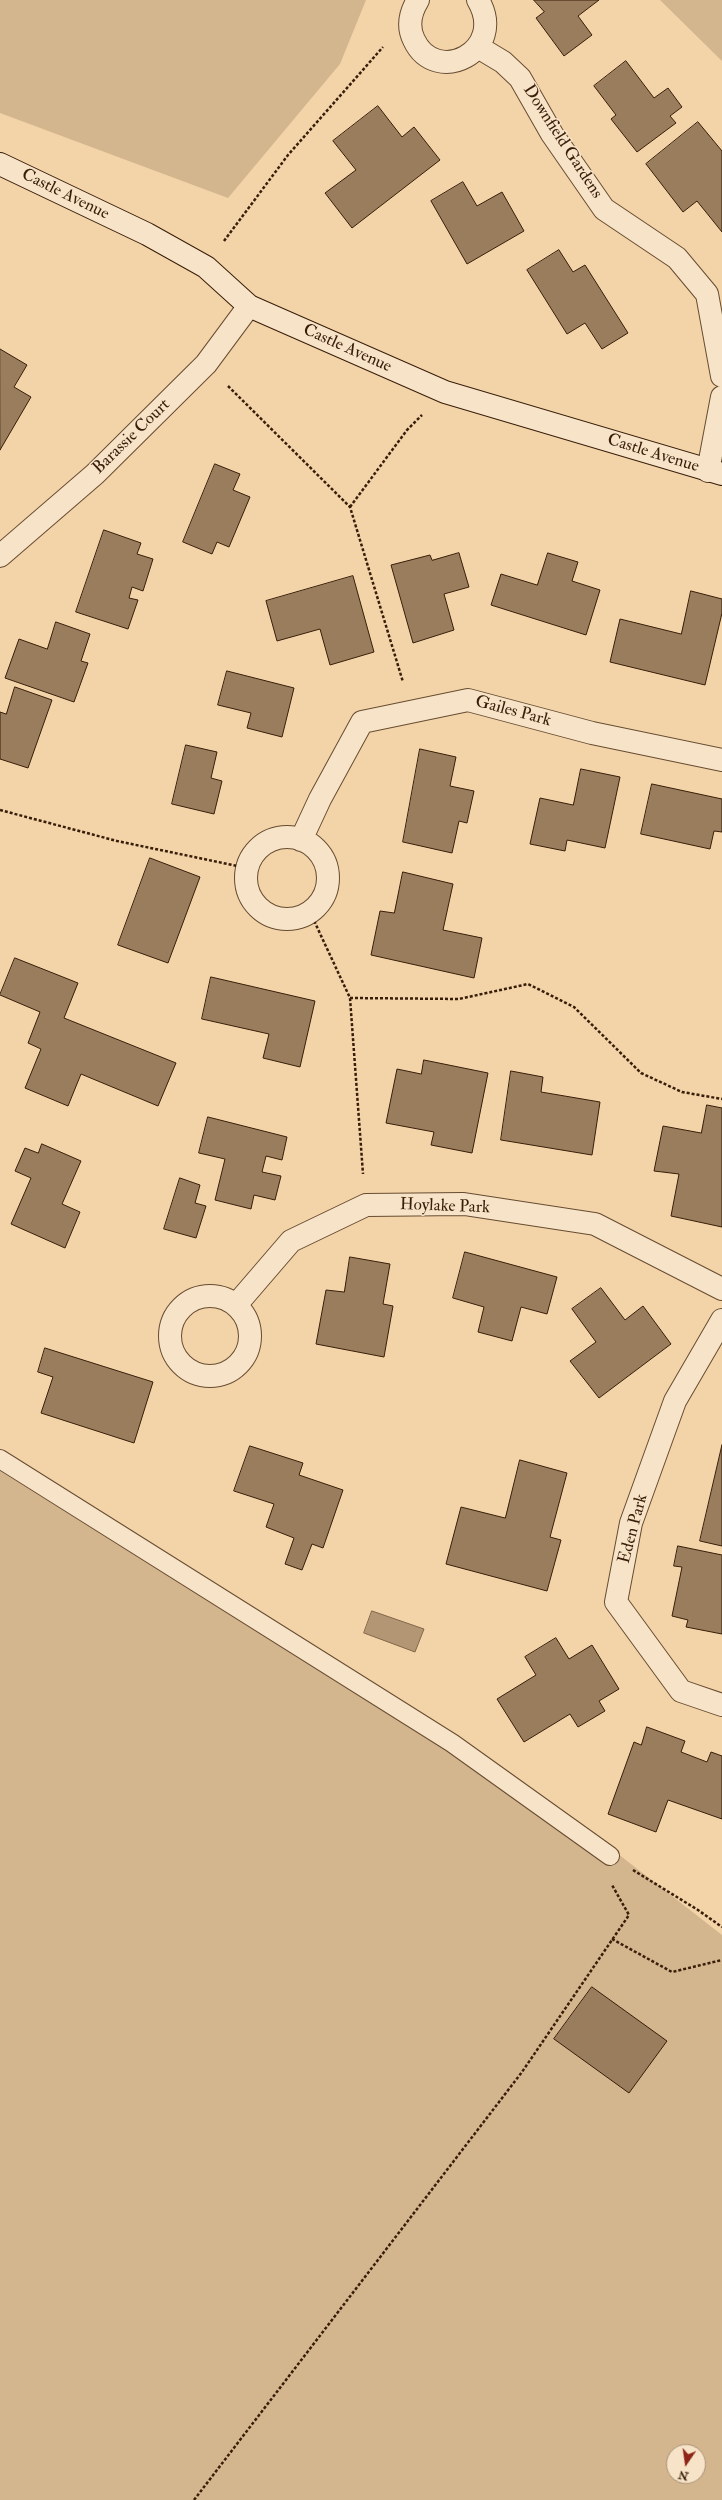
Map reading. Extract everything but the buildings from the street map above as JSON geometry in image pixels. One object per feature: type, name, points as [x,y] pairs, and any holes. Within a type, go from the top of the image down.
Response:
[{"type":"street","points":[[418,0],[412,9],[409,22],[411,34],[416,45],[434,60],[458,61],[469,56],[478,48],[485,36],[486,23],[484,10],[478,0]]},
{"type":"street","name":"Downfield Gardens","points":[[478,48],[503,62],[520,78],[552,134],[604,209],[677,258],[707,294],[722,376]]},
{"type":"street","name":"Castle Avenue","points":[[0,164],[147,234],[206,267],[249,306],[445,392],[715,472]]},
{"type":"street","name":"Barassie Court","points":[[0,555],[95,474],[206,364],[249,306]]},
{"type":"street","points":[[715,472],[722,397]]},
{"type":"street","name":"Gailes Park","points":[[301,840],[320,799],[362,722],[468,700],[592,733],[722,760]]},
{"type":"street","points":[[288,837],[301,840],[312,846],[326,867],[328,880],[325,892],[319,904],[310,912],[299,918],[286,920],[274,918],[263,912],[254,903],[248,892],[247,868],[257,851],[274,839],[288,837]]},
{"type":"street","name":"Hoylake Park","points":[[236,1305],[291,1241],[366,1205],[464,1204],[595,1224],[722,1289]]},
{"type":"street","name":"Eden Park","points":[[722,1320],[675,1401],[631,1523],[616,1602],[681,1691],[722,1705]]},
{"type":"lane","points":[[0,1460],[452,1743],[610,1856]]},
{"type":"path","points":[[206,267],[288,155],[385,44],[409,22]]},
{"type":"path","points":[[206,364],[350,507],[412,712]]},
{"type":"path","points":[[350,507],[407,430],[445,392]]},
{"type":"path","points":[[0,810],[117,840],[247,868]]},
{"type":"path","points":[[310,912],[350,998],[366,1205]]},
{"type":"path","points":[[350,998],[459,999],[528,984],[574,1006],[641,1073],[682,1092],[722,1099]]},
{"type":"path","points":[[194,2500],[522,2072],[629,1915],[592,1843]]},
{"type":"path","points":[[610,1856],[698,1910],[722,1927]]},
{"type":"path","points":[[612,1939],[672,1972],[722,1960]]},
{"type":"shaded area","points":[[0,0],[366,0],[340,64],[228,198],[0,113]]},
{"type":"shaded area","points":[[660,0],[722,0],[722,61]]},
{"type":"shaded area","points":[[0,1450],[244,1616],[613,1850],[722,1935],[722,2500],[0,2500]]},
{"type":"shaded area","points":[[372,1611],[424,1629],[415,1652],[364,1633]]}]
